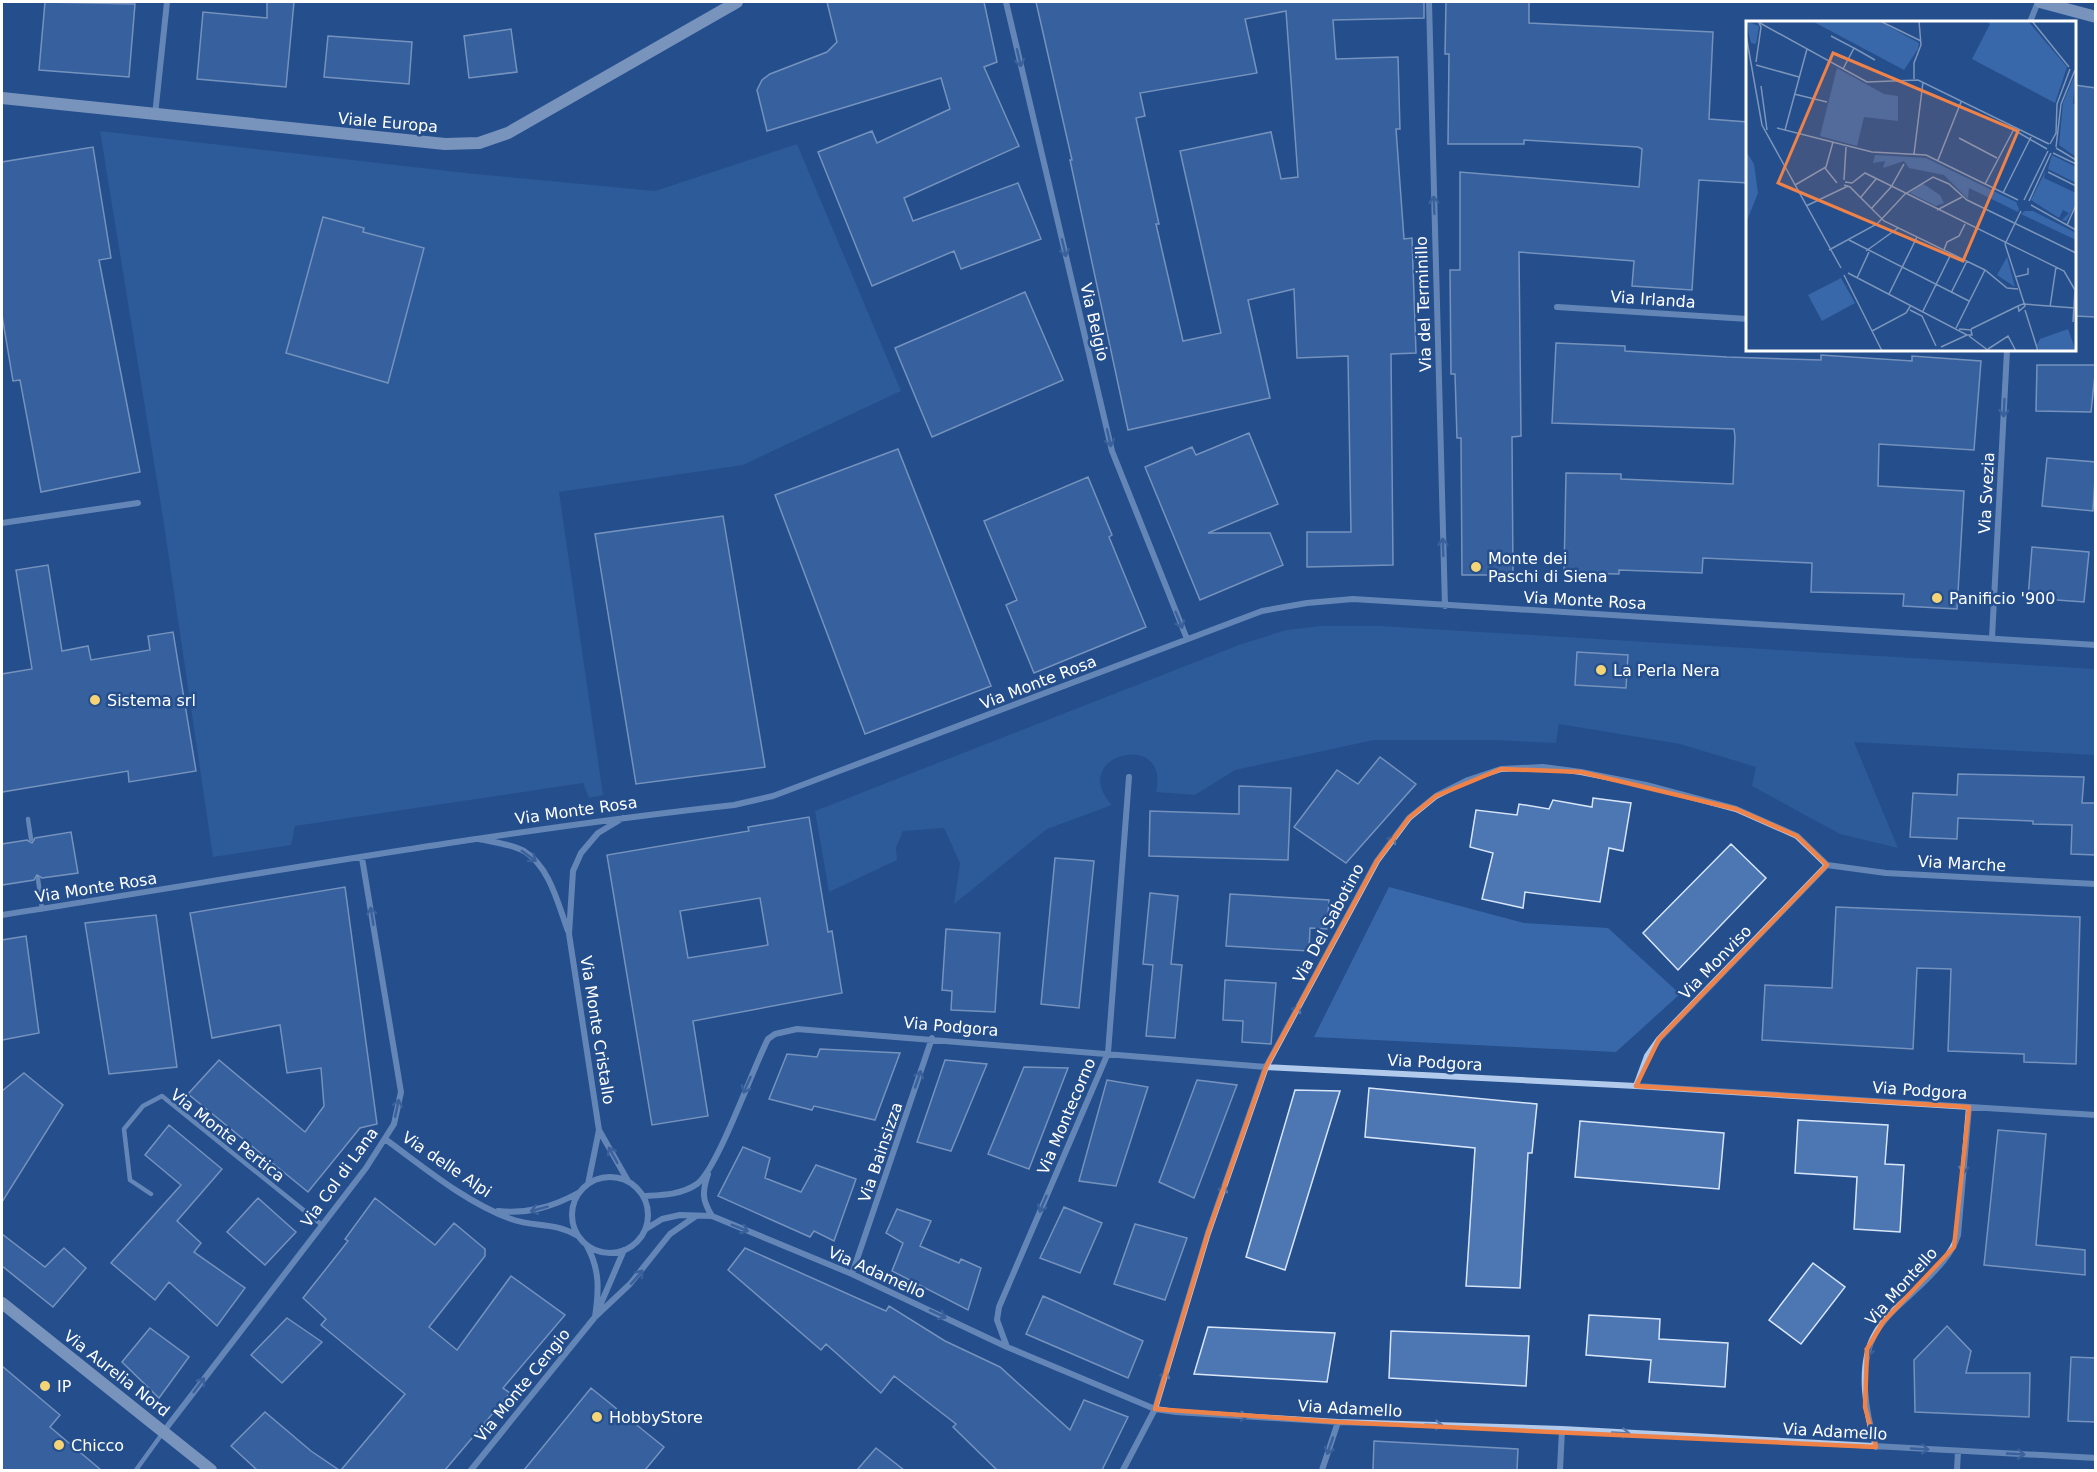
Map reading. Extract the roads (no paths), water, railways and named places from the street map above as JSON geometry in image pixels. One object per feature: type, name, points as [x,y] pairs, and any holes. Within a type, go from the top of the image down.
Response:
[{"type":"street","points":[[155,116],[167,2]]},
{"type":"street","name":"Viale Europa","points":[[2,98],[155,116],[445,144],[479,143],[508,133],[737,2]]},
{"type":"street","name":"Via Belgio","points":[[1006,2],[1112,451],[1187,639]]},
{"type":"street","name":"Via del Terminillo","points":[[1429,2],[1445,606]]},
{"type":"street","points":[[2030,21],[2039,2],[2096,17]]},
{"type":"street","name":"Via Irlanda","points":[[1557,307],[1746,319]]},
{"type":"street","name":"Via Svezia","points":[[1992,638],[2007,351]]},
{"type":"street","points":[[2,523],[138,503]]},
{"type":"street","name":"Via Monte Rosa","points":[[2,915],[362,858],[474,837],[626,816],[734,805],[773,796],[1262,611],[1307,603],[1353,599],[2096,645]]},
{"type":"street","name":"Via Del Sabotino","points":[[1124,1470],[1155,1408],[1208,1233],[1266,1067],[1377,861],[1409,818],[1436,796],[1468,780],[1502,769],[1542,767],[1646,785],[1736,809],[1797,836],[1827,865]]},
{"type":"street","name":"Via Montecorno","points":[[1007,1347],[997,1320],[999,1307],[1108,1053],[1129,777]]},
{"type":"street","points":[[569,934],[570,890],[573,871],[581,853],[598,833],[626,816]]},
{"type":"street","points":[[474,837],[522,850],[536,861],[547,876],[569,934]]},
{"type":"street","name":"Via Col di Lana","points":[[164,1431],[322,1225],[394,1124],[400,1092],[362,858]]},
{"type":"street","name":"Via Marche","points":[[1827,865],[1886,873],[2096,884]]},
{"type":"street","name":"Via Monviso","points":[[1636,1086],[1647,1056],[1659,1039],[1827,865]]},
{"type":"street","name":"Via Monte Cristallo","points":[[569,934],[599,1130],[588,1184]]},
{"type":"street","name":"Via Podgora","points":[[708,1174],[768,1040],[775,1034],[797,1029],[932,1038],[1266,1067],[1636,1086],[2096,1115]]},
{"type":"street","name":"Via Bainsizza","points":[[852,1274],[932,1038]]},
{"type":"street","name":"Via Montello","points":[[1876,1447],[1865,1407],[1867,1349],[1883,1322],[1935,1270],[1954,1247],[1958,1235],[1969,1107]]},
{"type":"street","name":"Via Monte Cristallo","points":[[599,1130],[628,1181],[644,1196]]},
{"type":"street","name":"Via delle Alpi","points":[[385,1139],[460,1192],[494,1211],[512,1220],[552,1225],[579,1236]]},
{"type":"street","points":[[586,1244],[604,1252],[624,1250],[640,1238],[646,1229],[648,1212],[644,1196],[672,1194],[687,1189],[708,1174]]},
{"type":"street","points":[[708,1174],[702,1192],[703,1202],[712,1216]]},
{"type":"street","points":[[595,1317],[600,1285],[593,1257],[579,1236],[572,1214],[580,1192],[588,1184],[607,1177],[628,1181]]},
{"type":"street","name":"Via delle Alpi","points":[[494,1211],[525,1213],[563,1202],[580,1192]]},
{"type":"street","name":"Via Adamello","points":[[646,1229],[662,1219],[697,1215],[712,1216],[852,1274],[1007,1347],[1155,1408],[1338,1422],[1562,1429],[2096,1458]]},
{"type":"street","name":"Via Monte Cengio","points":[[471,1470],[595,1317],[630,1284],[678,1226],[697,1215]]},
{"type":"street","name":"Via Monte Cengio","points":[[595,1317],[624,1250]]},
{"type":"street","name":"Via Aurelia Nord","points":[[2,1304],[211,1470]]},
{"type":"street","points":[[1322,1470],[1338,1422]]},
{"type":"street","points":[[1560,1470],[1562,1429]]},
{"type":"street","points":[[1957,1470],[1958,1451]]},
{"type":"lane","points":[[28,819],[32,839]]},
{"type":"lane","points":[[38,879],[42,909]]},
{"type":"lane","name":"Via Monte Pertica","points":[[151,1194],[130,1180],[124,1129],[143,1106],[162,1095],[322,1225]]},
{"type":"lane","points":[[136,1470],[164,1431]]},
{"type":"place","name":"Monte dei Paschi di Siena","points":[[1476,567]]},
{"type":"place","name":"Panificio '900","points":[[1937,598]]},
{"type":"place","name":"La Perla Nera","points":[[1601,670]]},
{"type":"place","name":"Sistema srl","points":[[95,700]]},
{"type":"place","name":"IP","points":[[45,1386]]},
{"type":"place","name":"HobbyStore","points":[[597,1417]]},
{"type":"place","name":"Chicco","points":[[59,1445]]}]
